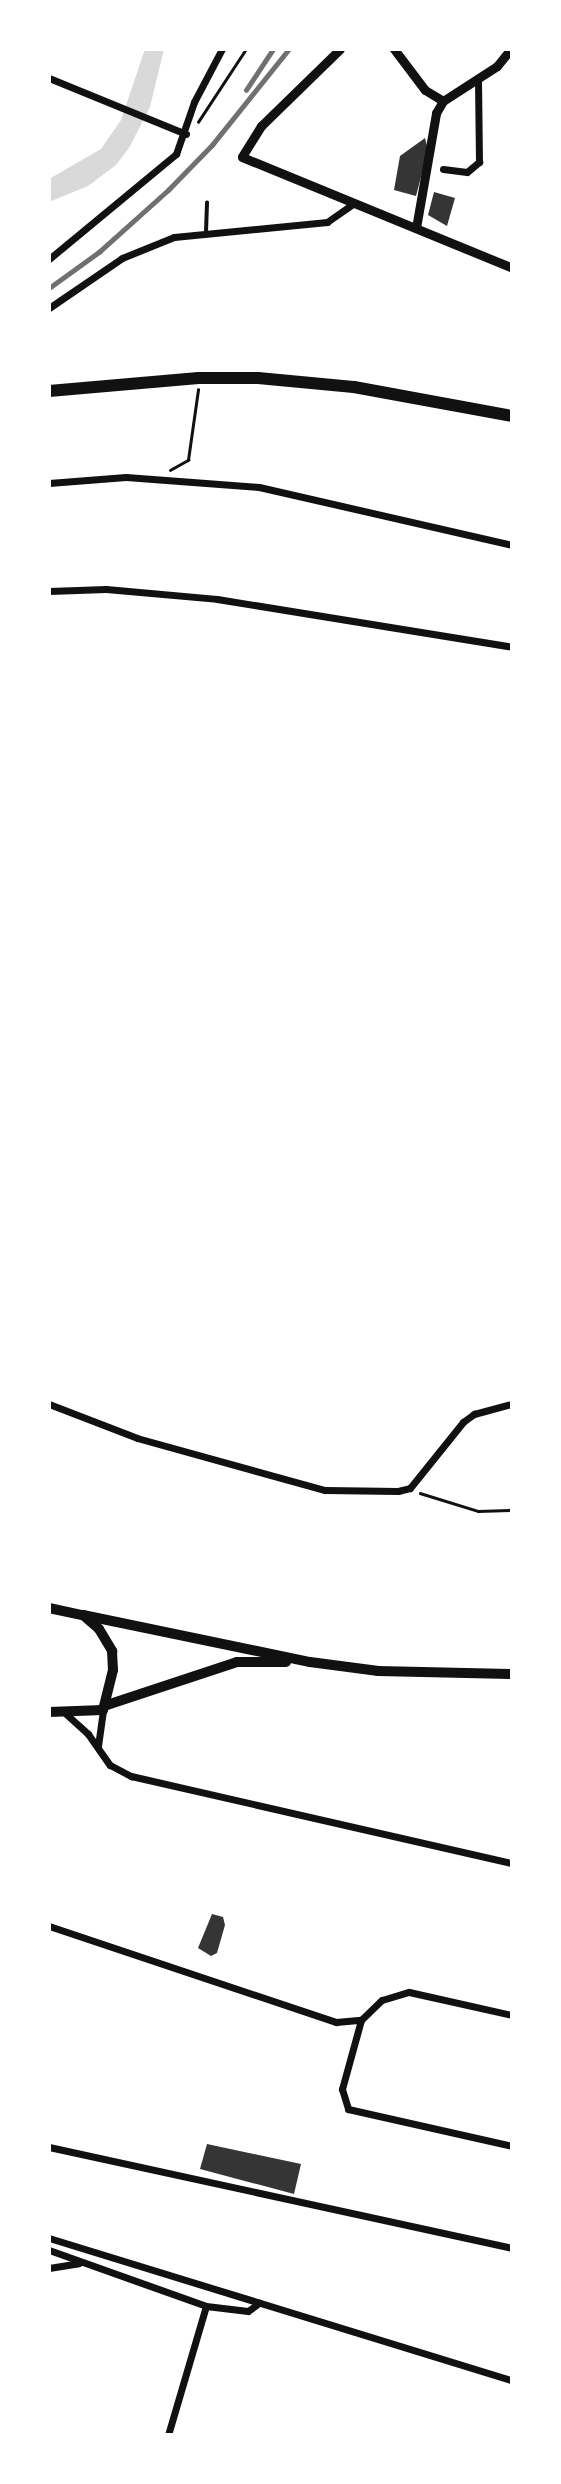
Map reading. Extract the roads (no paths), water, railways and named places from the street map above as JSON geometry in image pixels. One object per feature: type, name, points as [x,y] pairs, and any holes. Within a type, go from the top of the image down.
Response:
[{"type":"main road","points":[[49,391],[198,377],[258,378],[366,388],[512,416]]},
{"type":"main road","points":[[49,1608],[310,1662],[378,1671],[512,1674]]},
{"type":"main road","points":[[83,1615],[99,1629],[112,1651],[105,1707]]},
{"type":"main road","points":[[49,1712],[66,1714],[105,1707],[237,1662],[310,1662]]},
{"type":"street","points":[[49,260],[166,165],[186,134],[194,102],[222,49]]},
{"type":"street","points":[[340,49],[261,125],[243,157],[512,268]]},
{"type":"street","points":[[394,49],[425,90],[443,101]]},
{"type":"street","points":[[416,228],[430,167],[433,128],[443,101],[478,79],[511,51]]},
{"type":"street","points":[[49,78],[186,134]]},
{"type":"street","points":[[443,169],[467,172],[479,162],[478,79]]},
{"type":"street","points":[[49,309],[122,258],[174,237],[327,222],[354,203]]},
{"type":"street","points":[[49,483],[126,477],[259,487],[512,545]]},
{"type":"street","points":[[49,591],[106,589],[217,598],[512,647]]},
{"type":"street","points":[[49,1404],[137,1438],[325,1490],[410,1488],[463,1422],[474,1414],[512,1404]]},
{"type":"street","points":[[99,1747],[105,1707]]},
{"type":"street","points":[[66,1714],[99,1747],[110,1765],[131,1776],[512,1863]]},
{"type":"street","points":[[49,1926],[336,2022],[361,2020]]},
{"type":"street","points":[[512,2015],[409,1992],[383,2000],[361,2020],[342,2089],[348,2109],[512,2146]]},
{"type":"street","points":[[49,2147],[512,2248]]},
{"type":"street","points":[[49,2238],[512,2380]]},
{"type":"street","points":[[49,2250],[79,2263],[206,2306],[248,2311],[259,2303]]},
{"type":"street","points":[[49,2268],[79,2263]]},
{"type":"street","points":[[168,2435],[206,2306]]},
{"type":"lane","points":[[206,234],[207,203]]},
{"type":"railway","points":[[246,90],[273,49]]},
{"type":"railway","points":[[49,288],[99,252],[168,190],[212,145],[289,49]]}]
